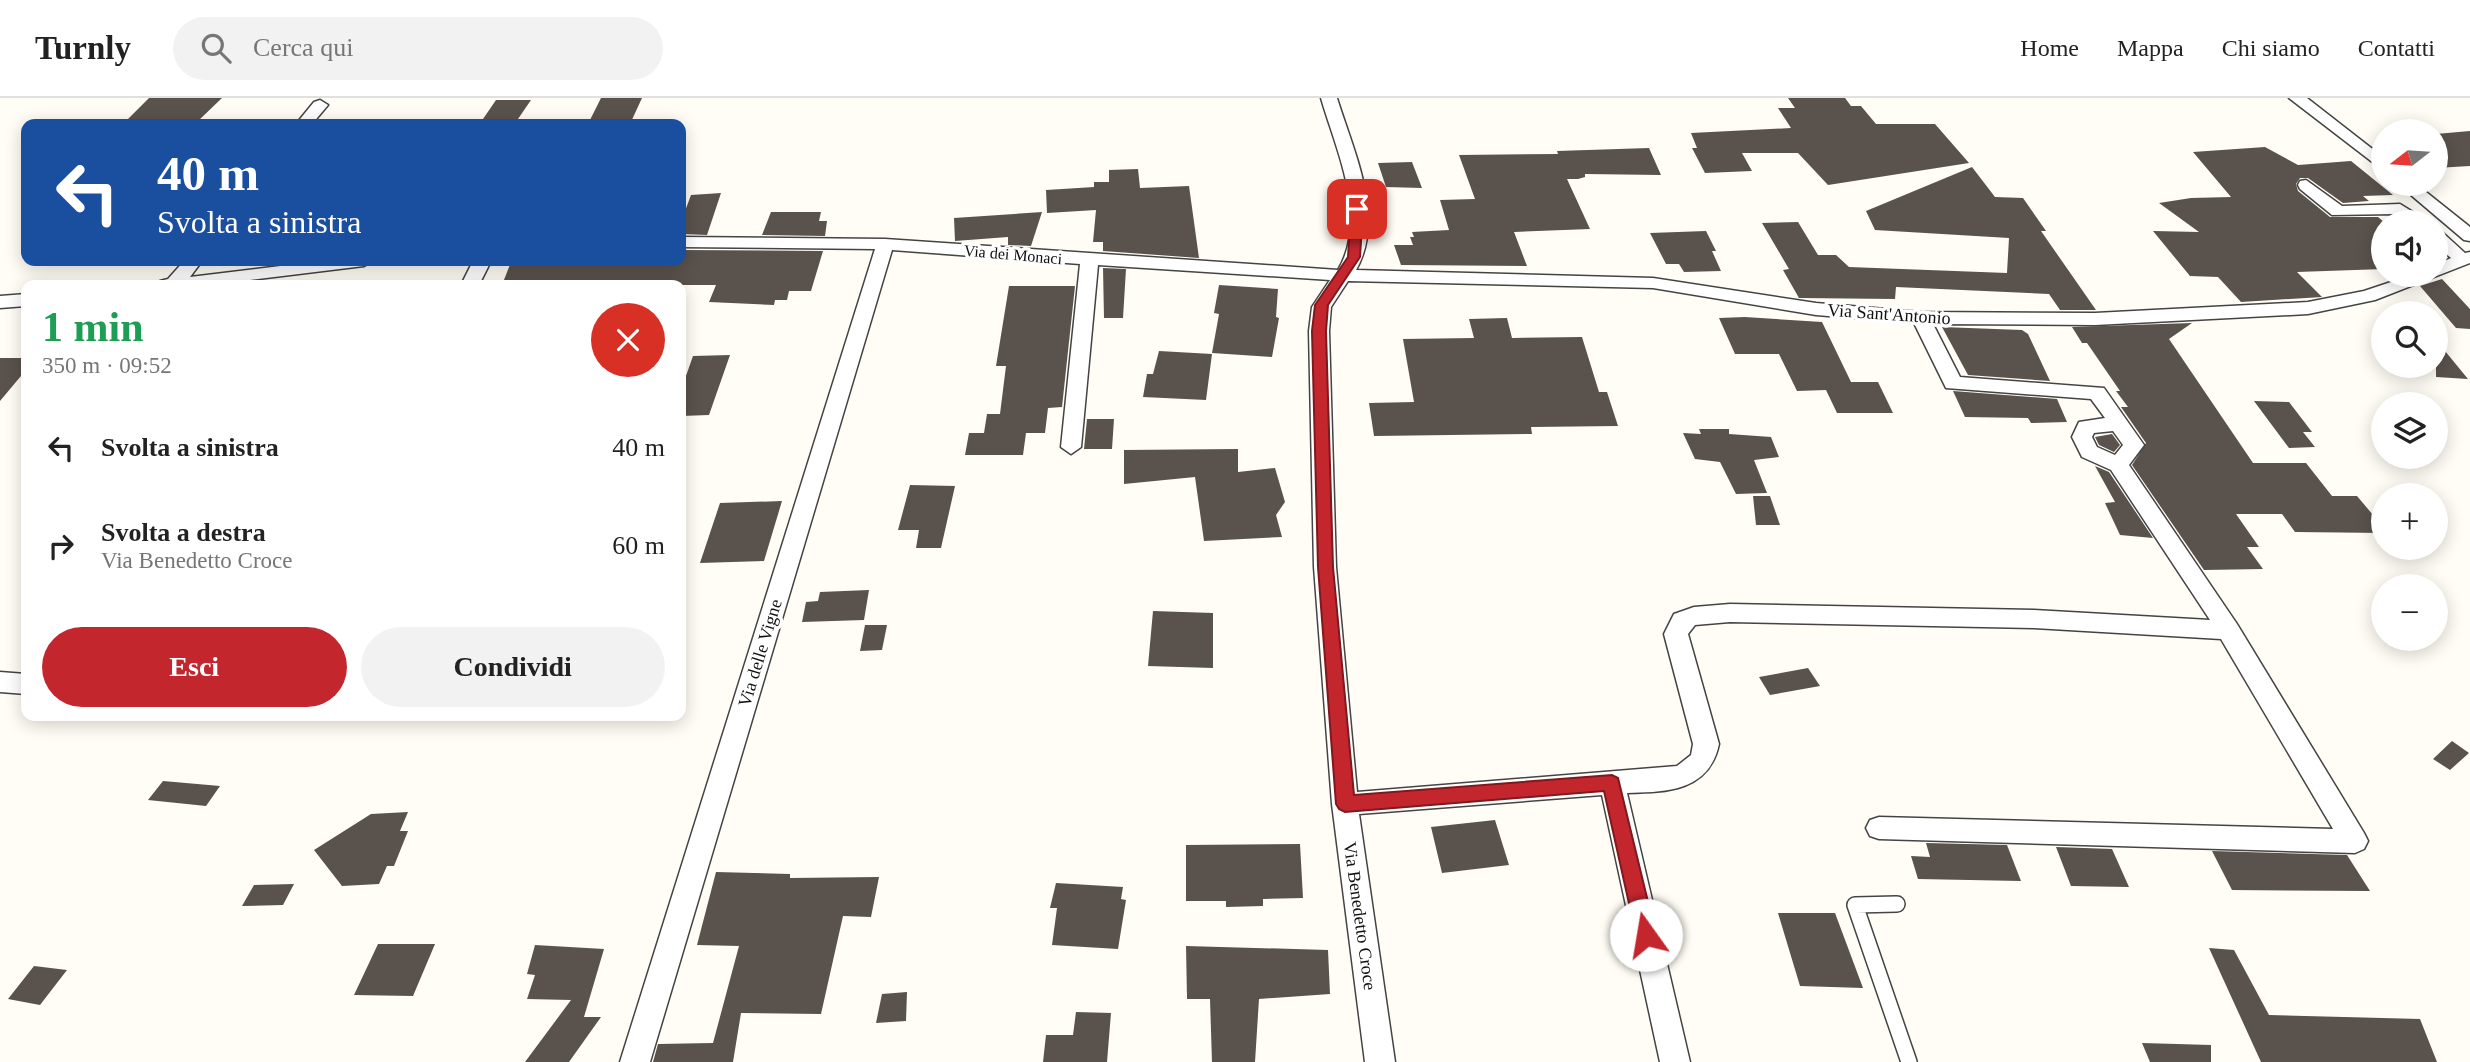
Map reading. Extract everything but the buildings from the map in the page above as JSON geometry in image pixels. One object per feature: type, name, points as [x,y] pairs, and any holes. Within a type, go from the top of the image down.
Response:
[{"type":"street","name":"Via Benedetto Croce","points":[[1329,98],[1357,209],[1354,257],[1322,305],[1319,331],[1325,567],[1345,804],[1380,1062]]},
{"type":"street","points":[[2297,98],[2371,156]]},
{"type":"street","points":[[308,119],[320,105]]},
{"type":"street","points":[[2306,185],[2338,211],[2402,210]]},
{"type":"street","points":[[2421,196],[2470,236]]},
{"type":"street","name":"Via dei Monaci","points":[[686,242],[885,244],[1089,261],[1292,274],[1345,274]]},
{"type":"street","name":"Via delle Vigne","points":[[635,1062],[885,244]]},
{"type":"street","points":[[2448,245],[2467,258]]},
{"type":"street","points":[[2448,266],[2467,258]]},
{"type":"street","points":[[1071,447],[1089,261]]},
{"type":"street","points":[[181,280],[197,266]]},
{"type":"street","points":[[209,280],[323,266]]},
{"type":"street","name":"Via Sant'Antonio","points":[[1345,274],[1653,283],[1816,309],[1921,318],[2095,319],[2221,315],[2308,308],[2368,296],[2394,287]]},
{"type":"street","points":[[0,302],[21,300]]},
{"type":"street","points":[[1921,318],[1952,383],[2097,393],[2134,445],[2118,465]]},
{"type":"street","points":[[1345,804],[1680,778],[1701,764],[1706,744],[1676,634],[1678,624],[1688,617],[1730,613],[2034,619],[2229,630],[2118,465],[2089,452],[2082,437],[2086,427],[2118,424]]},
{"type":"street","points":[[1879,828],[2356,841],[2230,634]]},
{"type":"street","points":[[0,682],[21,684]]},
{"type":"street","points":[[1612,783],[1675,1062]]},
{"type":"lane","points":[[1897,905],[1855,905],[1909,1062]]},
{"type":"route","points":[[1357,209],[1358,233],[1354,257],[1322,305],[1319,331],[1325,567],[1345,804],[1612,783],[1646,935]]}]
